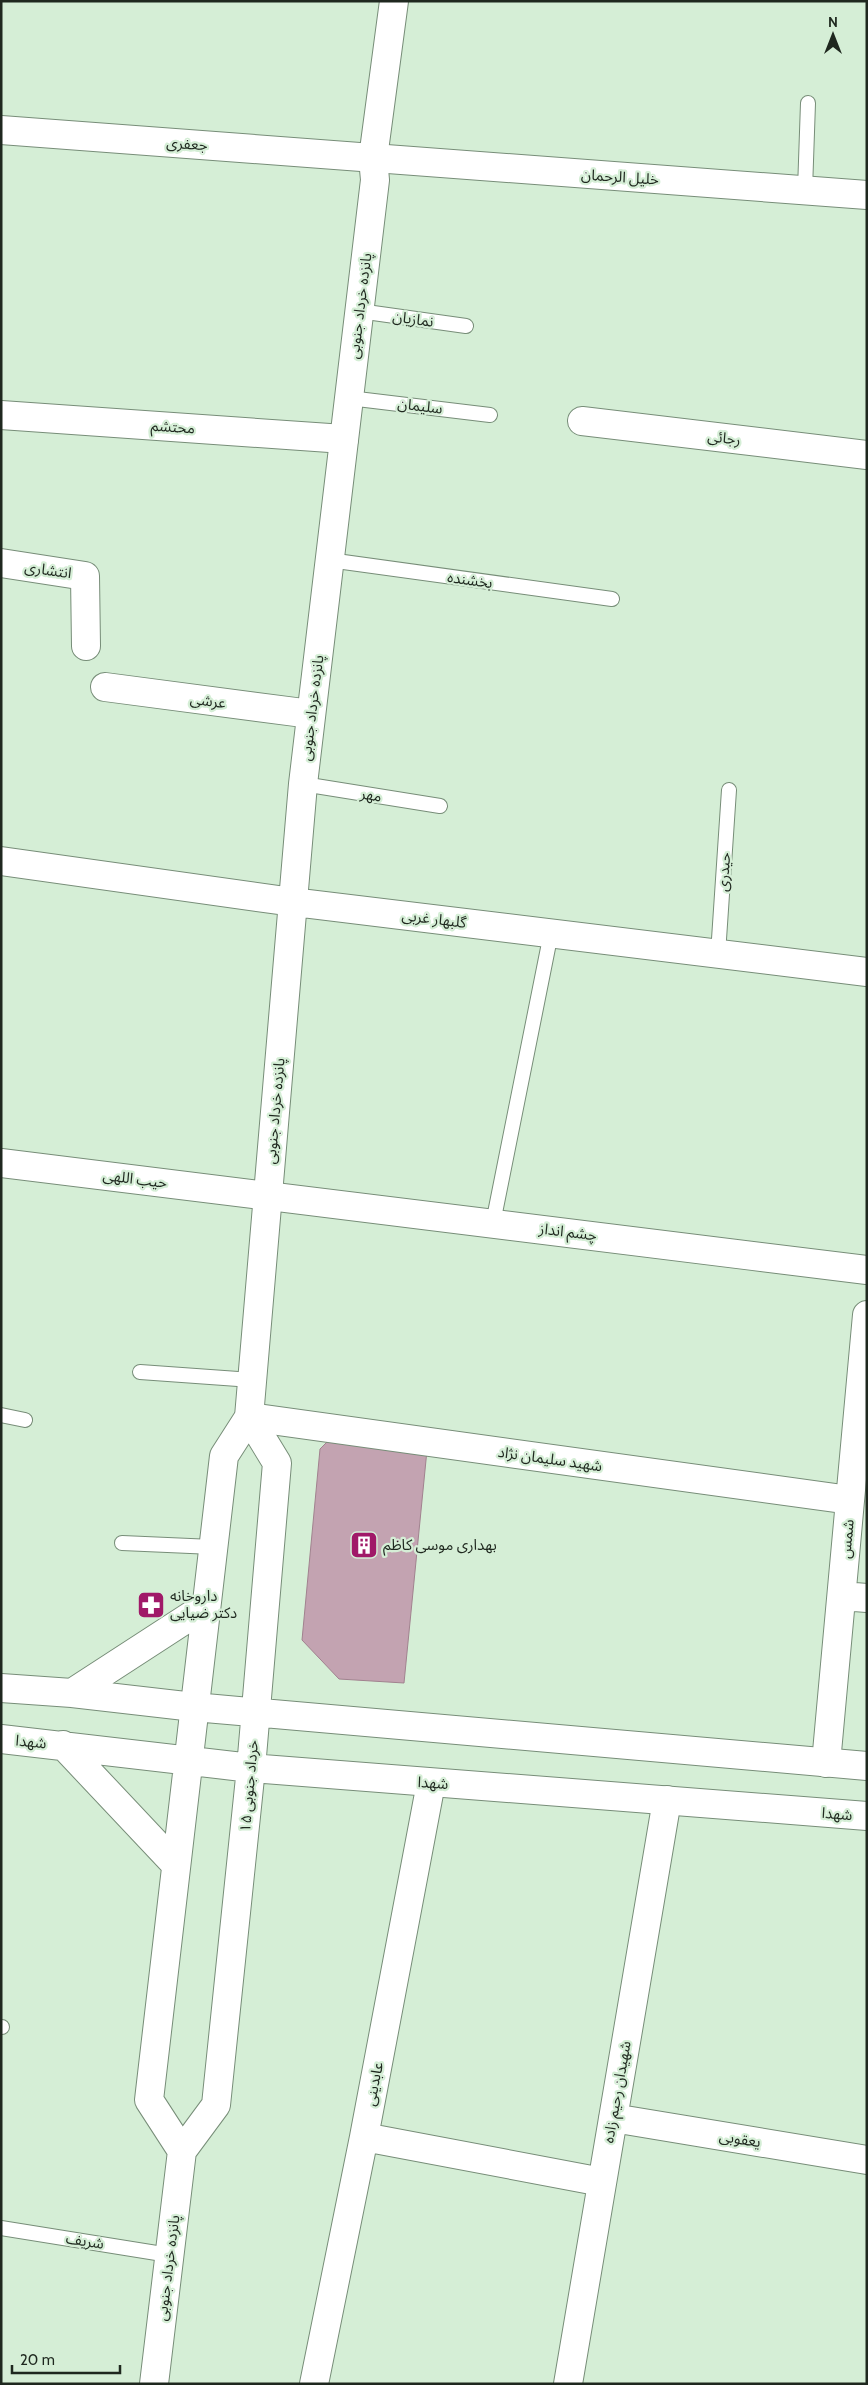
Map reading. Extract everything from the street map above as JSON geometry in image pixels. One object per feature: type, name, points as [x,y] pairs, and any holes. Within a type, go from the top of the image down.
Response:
[{"type":"street","name":"پانزده خرداد جنوبی","points":[[249,1417],[303,784],[375,180],[374,158],[394,1]]},
{"type":"street","name":"جعفری","points":[[1,130],[374,158]]},
{"type":"street","name":"خلیل الرحمان","points":[[374,158],[867,195]]},
{"type":"street","name":"محتشم","points":[[1,415],[344,439]]},
{"type":"street","name":"رجائی","points":[[582,421],[867,455]]},
{"type":"street","name":"انتشاری","points":[[1,563],[85,576],[86,646]]},
{"type":"street","name":"عرشی","points":[[105,687],[311,714]]},
{"type":"street","name":"گلبهار غربی","points":[[1,861],[293,902],[867,972]]},
{"type":"street","name":"حیب اللهی","points":[[1,1163],[268,1195]]},
{"type":"street","name":"چشم انداز","points":[[268,1195],[867,1270]]},
{"type":"street","name":"شمس","points":[[826,1763],[854,1597],[850,1500],[867,1314]]},
{"type":"street","name":"شهید سلیمان نژاد","points":[[249,1417],[850,1500]]},
{"type":"street","points":[[182,2151],[149,2100],[224,1456],[249,1417]]},
{"type":"street","name":"۱۵ خرداد جنوبی","points":[[182,2151],[216,2105],[251,1768],[276,1463],[249,1417]]},
{"type":"street","points":[[72,1693],[206,1606]]},
{"type":"street","points":[[1,1688],[72,1693],[255,1713],[867,1766]]},
{"type":"street","name":"شهدا","points":[[1,1739],[251,1768],[867,1816]]},
{"type":"street","points":[[63,1745],[176,1865]]},
{"type":"street","name":"عابدینی","points":[[314,2384],[364,2137],[431,1783]]},
{"type":"street","name":"شهیدان رحیم زاده","points":[[568,2384],[667,1800]]},
{"type":"street","name":"یعقوبی","points":[[613,2118],[867,2160]]},
{"type":"street","points":[[364,2137],[602,2182]]},
{"type":"street","name":"پانزده خرداد جنوبی","points":[[154,2384],[182,2151]]},
{"type":"lane","points":[[805,190],[808,103]]},
{"type":"lane","name":"نمازیان","points":[[359,312],[466,326]]},
{"type":"lane","name":"سلیمان","points":[[349,398],[490,415]]},
{"type":"lane","name":"بخشنده","points":[[329,560],[612,599]]},
{"type":"lane","name":"مهر","points":[[303,784],[440,806]]},
{"type":"lane","name":"حیدری","points":[[718,954],[729,790]]},
{"type":"lane","points":[[493,1223],[551,933]]},
{"type":"lane","points":[[140,1372],[252,1380]]},
{"type":"lane","points":[[1,1415],[25,1420]]},
{"type":"lane","points":[[122,1543],[213,1547]]},
{"type":"lane","name":"شریف","points":[[1,2228],[169,2255]]},
{"type":"building","name":"بهداری موسی کاظم","points":[[329,1440],[427,1450],[404,1683],[339,1679],[302,1640],[320,1449]]},
{"type":"place","name":"بهداری موسی کاظم","points":[[364,1545]]},
{"type":"place","name":"داروخانه دکتر ضیایی","points":[[151,1605]]}]
